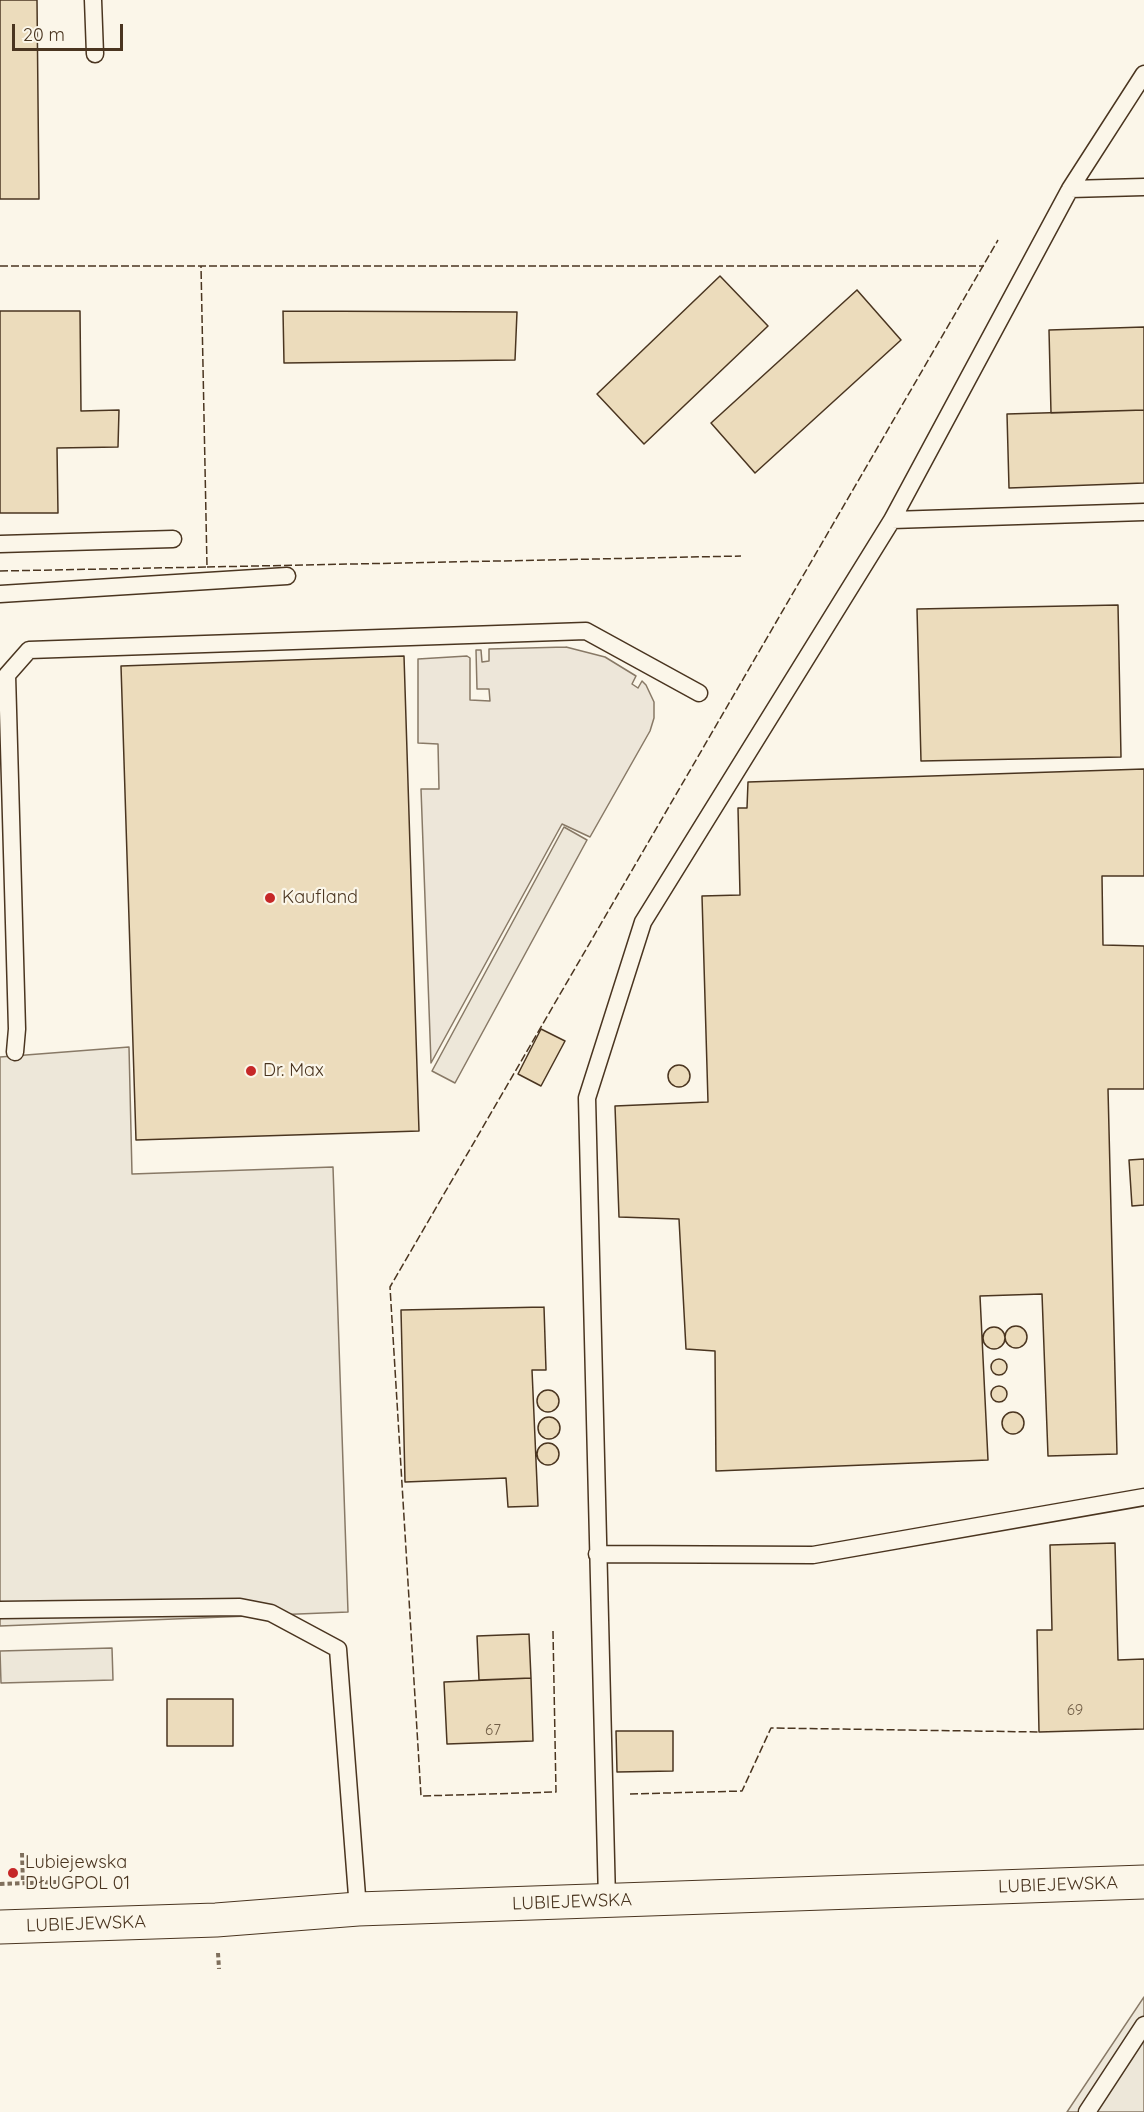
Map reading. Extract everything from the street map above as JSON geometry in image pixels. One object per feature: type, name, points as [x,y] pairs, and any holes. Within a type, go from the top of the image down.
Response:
[{"type":"main road","name":"LUBIEJEWSKA","points":[[0,1927],[216,1920],[358,1909],[1144,1882]]},
{"type":"lane","points":[[93,0],[94,54]]},
{"type":"lane","points":[[607,1900],[587,1098],[643,922],[892,520],[1070,189],[1144,74]]},
{"type":"lane","points":[[1070,189],[1144,187]]},
{"type":"lane","points":[[892,520],[1144,512]]},
{"type":"lane","points":[[0,543],[173,539]]},
{"type":"lane","points":[[0,594],[287,576]]},
{"type":"lane","points":[[15,1052],[17,1029],[7,675],[29,650],[586,631],[699,693]]},
{"type":"lane","points":[[597,1554],[813,1555],[1144,1497]]},
{"type":"lane","points":[[0,1610],[240,1607],[271,1613],[338,1649],[358,1909]]},
{"type":"lane","points":[[1087,2112],[1144,2025]]},
{"type":"path","points":[[22,1853],[23,1883]]},
{"type":"path","points":[[0,1884],[81,1881]]},
{"type":"shaded area","points":[[566,647],[605,657],[636,676],[632,684],[638,688],[642,681],[646,685],[654,702],[654,718],[650,731],[590,837],[562,824],[431,1063],[421,789],[439,789],[438,744],[418,743],[418,659],[467,656],[470,658],[470,700],[490,701],[489,689],[477,689],[476,650],[481,650],[482,662],[489,661],[489,649]]},
{"type":"shaded area","points":[[564,827],[587,840],[455,1083],[432,1071]]},
{"type":"shaded area","points":[[129,1047],[132,1174],[333,1167],[348,1612],[0,1626],[0,1057]]},
{"type":"shaded area","points":[[112,1648],[113,1680],[1,1683],[0,1651]]},
{"type":"shaded area","points":[[1144,1997],[1144,2112],[1067,2112]]},
{"type":"building","points":[[0,0],[37,0],[39,199],[0,199]]},
{"type":"building","points":[[720,276],[768,326],[644,444],[597,394]]},
{"type":"building","points":[[857,290],[901,340],[755,473],[711,423]]},
{"type":"building","points":[[0,311],[80,311],[81,411],[119,410],[118,447],[57,448],[58,513],[0,513]]},
{"type":"building","points":[[283,311],[517,312],[515,360],[284,363]]},
{"type":"building","points":[[1144,327],[1144,410],[1051,413],[1049,330]]},
{"type":"building","points":[[1144,410],[1144,483],[1009,488],[1007,414]]},
{"type":"building","points":[[1118,605],[1121,757],[921,761],[917,609]]},
{"type":"building","name":"Kaufland","points":[[404,656],[419,1131],[136,1140],[121,666]]},
{"type":"building","points":[[1144,769],[1144,876],[1102,876],[1103,945],[1144,946],[1144,1089],[1108,1089],[1117,1454],[1048,1456],[1042,1294],[980,1296],[988,1460],[716,1471],[715,1351],[686,1349],[679,1219],[619,1217],[615,1106],[708,1102],[702,896],[740,895],[738,808],[747,808],[748,782]]},
{"type":"building","points":[[541,1029],[565,1041],[541,1086],[518,1074]]},
{"type":"building","points":[[679,1065],[687,1068],[690,1076],[687,1084],[679,1087],[671,1084],[668,1076],[671,1068]]},
{"type":"building","points":[[1144,1159],[1144,1205],[1132,1206],[1129,1160]]},
{"type":"building","points":[[544,1307],[546,1370],[532,1370],[538,1506],[508,1507],[506,1478],[405,1482],[401,1310]]},
{"type":"building","points":[[1016,1326],[1024,1329],[1027,1337],[1024,1345],[1016,1348],[1008,1345],[1005,1337],[1008,1329]]},
{"type":"building","points":[[994,1327],[1002,1330],[1005,1338],[1002,1346],[994,1349],[986,1346],[983,1338],[986,1330]]},
{"type":"building","points":[[996,1359],[1002,1359],[1007,1367],[1005,1373],[996,1375],[991,1370],[991,1364]]},
{"type":"building","points":[[996,1386],[1002,1386],[1007,1394],[1005,1400],[996,1402],[991,1397],[991,1391]]},
{"type":"building","points":[[548,1390],[556,1393],[559,1401],[556,1409],[548,1412],[540,1409],[537,1401],[540,1393]]},
{"type":"building","points":[[1013,1412],[1021,1415],[1024,1423],[1021,1431],[1013,1434],[1005,1431],[1002,1423],[1005,1415]]},
{"type":"building","points":[[549,1417],[557,1420],[560,1428],[557,1436],[549,1439],[541,1436],[538,1428],[541,1420]]},
{"type":"building","points":[[548,1443],[556,1446],[559,1454],[556,1462],[548,1465],[540,1462],[537,1454],[540,1446]]},
{"type":"building","points":[[1115,1543],[1118,1660],[1144,1659],[1144,1729],[1039,1732],[1037,1630],[1052,1630],[1050,1545]]},
{"type":"building","points":[[529,1634],[531,1678],[479,1680],[477,1636]]},
{"type":"building","points":[[531,1678],[533,1741],[447,1744],[444,1682]]},
{"type":"building","points":[[167,1699],[233,1699],[233,1746],[167,1746]]},
{"type":"building","points":[[616,1731],[673,1731],[673,1771],[617,1772]]},
{"type":"fence","points":[[553,1631],[556,1792],[421,1796],[390,1287],[998,240]]},
{"type":"fence","points":[[0,266],[984,266]]},
{"type":"fence","points":[[0,571],[207,567],[201,266]]},
{"type":"fence","points":[[207,567],[741,556]]},
{"type":"fence","points":[[630,1794],[742,1791],[771,1728],[1039,1732]]},
{"type":"place","name":"Kaufland","points":[[270,898]]},
{"type":"place","name":"Dr. Max","points":[[251,1071]]},
{"type":"place","name":"Lubiejewska DŁUGPOL 01","points":[[13,1873]]}]
